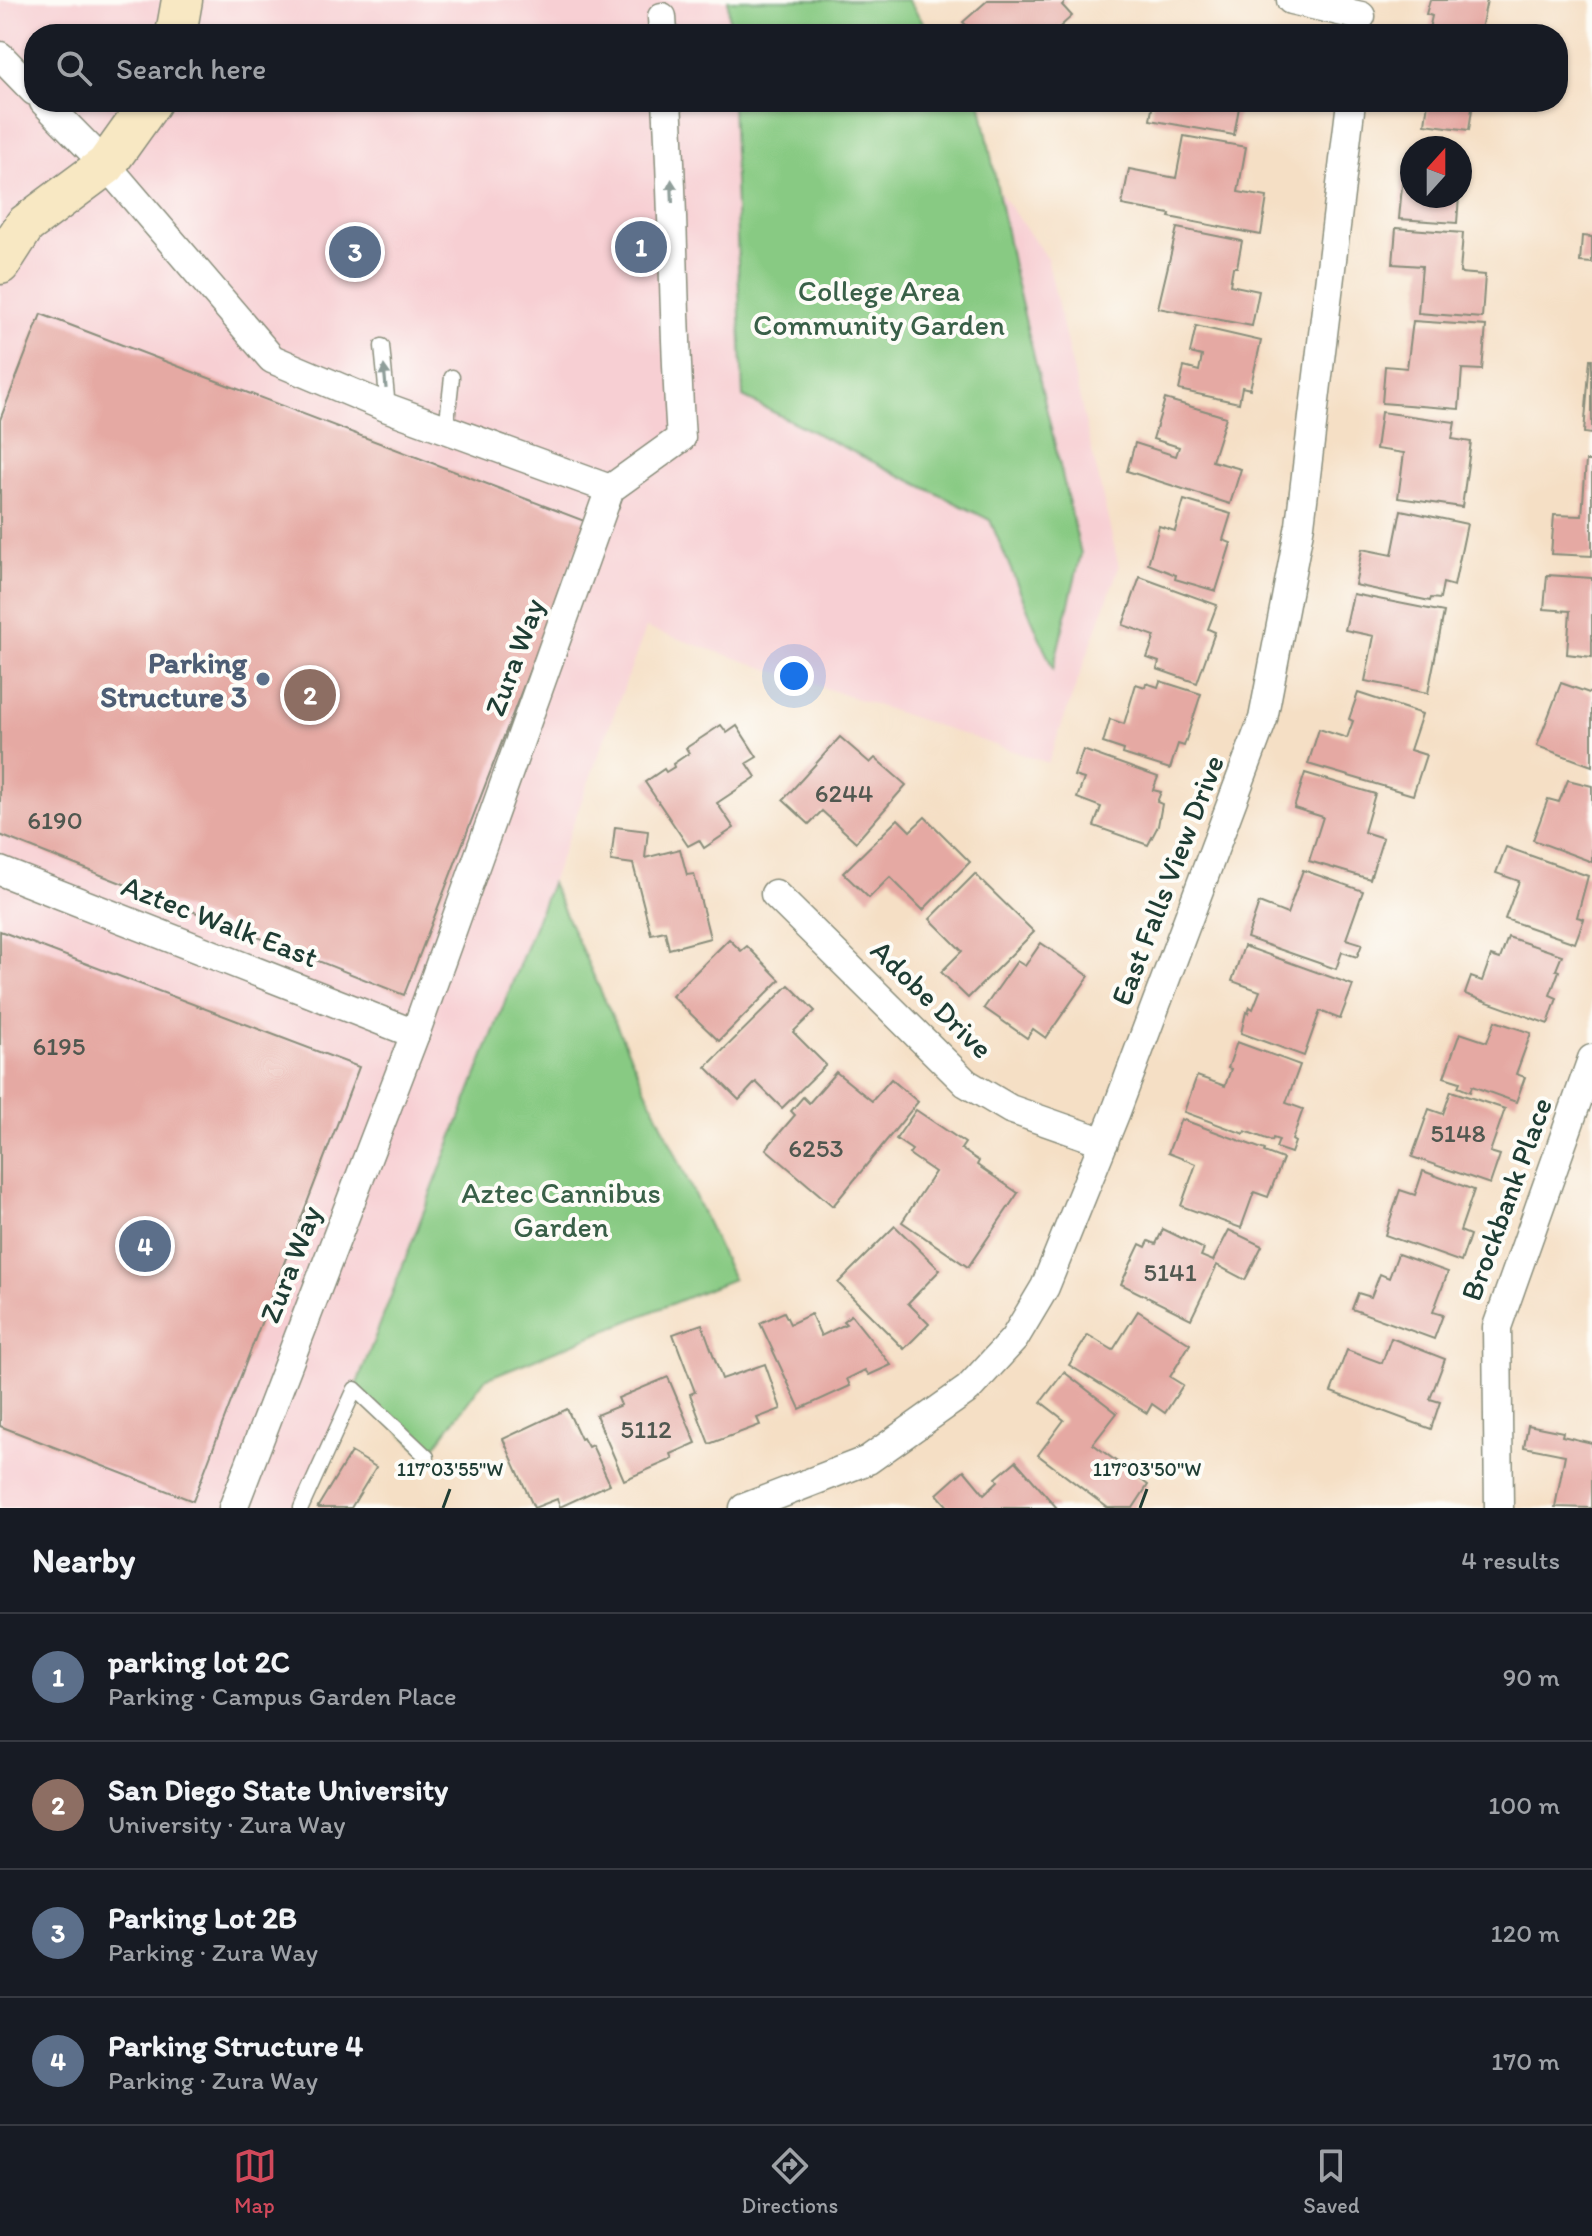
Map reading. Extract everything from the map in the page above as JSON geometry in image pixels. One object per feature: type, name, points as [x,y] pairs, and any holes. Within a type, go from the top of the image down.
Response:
[{"type":"street","points":[[178,24],[182,0]]},
{"type":"street","points":[[1291,0],[1362,17]]},
{"type":"street","points":[[0,56],[24,81]]},
{"type":"street","points":[[54,112],[106,165],[272,359],[388,408],[610,489],[681,438],[675,353],[668,112]]},
{"type":"street","points":[[0,264],[25,225],[106,165],[144,112]]},
{"type":"street","name":"East Falls View Drive","points":[[744,1508],[868,1460],[968,1389],[1014,1339],[1045,1287],[1104,1142],[1263,719],[1300,525],[1350,112]]},
{"type":"street","name":"Zura Way","points":[[233,1508],[415,1034],[610,489]]},
{"type":"street","name":"Aztec Walk East","points":[[0,871],[415,1034]]},
{"type":"street","name":"Adobe Drive","points":[[775,894],[966,1083],[1010,1109],[1104,1142]]},
{"type":"street","name":"Brockbank Place","points":[[1499,1508],[1497,1327],[1592,1059]]},
{"type":"lane","points":[[382,346],[388,408]]},
{"type":"lane","points":[[446,430],[452,377]]},
{"type":"lane","points":[[301,1508],[355,1389],[427,1457]]},
{"type":"shaded area","points":[[0,0],[860,0],[877,24],[24,24],[24,112],[941,112],[1047,258],[1119,567],[1048,763],[646,628],[551,883],[307,1508],[0,1508]]},
{"type":"green space","points":[[728,0],[908,0],[924,24],[729,24]]},
{"type":"green space","name":"College Area Community Garden","points":[[732,112],[982,112],[1015,277],[1081,554],[1053,669],[990,520],[743,397]]},
{"type":"green space","name":"Aztec Cannibus Garden","points":[[551,883],[733,1279],[485,1379],[427,1457],[355,1389]]},
{"type":"building","points":[[988,0],[1067,0],[1062,5],[1072,16],[1063,24],[963,22]]},
{"type":"building","points":[[1430,0],[1487,0],[1482,24],[1430,24],[1432,16],[1426,14]]},
{"type":"building","points":[[1151,112],[1238,112],[1234,135],[1150,120]]},
{"type":"building","points":[[1427,112],[1472,112],[1469,130],[1425,124]]},
{"type":"building","points":[[1184,136],[1246,147],[1238,192],[1267,197],[1261,235],[1122,205],[1129,169],[1176,178]]},
{"type":"building","points":[[1400,208],[1458,208],[1457,223],[1399,219]]},
{"type":"building","points":[[1177,228],[1242,241],[1230,285],[1259,291],[1252,326],[1158,308]]},
{"type":"building","points":[[1396,228],[1463,233],[1460,273],[1485,275],[1482,318],[1418,313],[1422,266],[1393,264]]},
{"type":"building","points":[[1582,236],[1592,237],[1592,263],[1580,262]]},
{"type":"building","name":"Parking Structure 3","points":[[41,314],[587,522],[404,995],[0,835],[0,420]]},
{"type":"building","points":[[1413,321],[1486,326],[1482,370],[1462,369],[1459,409],[1382,403],[1385,366],[1407,368]]},
{"type":"building","points":[[1196,326],[1261,341],[1250,389],[1242,387],[1239,403],[1179,390],[1184,367],[1199,371],[1202,356],[1190,353]]},
{"type":"building","points":[[1592,359],[1592,434],[1584,433]]},
{"type":"building","points":[[1165,399],[1226,417],[1212,461],[1241,469],[1230,504],[1127,471],[1135,443],[1176,456],[1179,447],[1153,439]]},
{"type":"building","points":[[1381,412],[1455,422],[1452,439],[1471,442],[1462,507],[1398,498],[1404,453],[1376,449]]},
{"type":"building","points":[[1586,461],[1592,461],[1592,556],[1551,554],[1554,515],[1582,516]]},
{"type":"building","points":[[1184,500],[1231,514],[1223,540],[1231,543],[1216,591],[1175,579],[1176,575],[1148,564],[1159,526],[1175,531]]},
{"type":"building","points":[[1401,510],[1467,524],[1454,586],[1443,583],[1440,599],[1431,598],[1430,601],[1355,585],[1362,549],[1392,555]]},
{"type":"building","points":[[1547,575],[1592,578],[1592,657],[1567,654],[1570,611],[1544,609]]},
{"type":"building","points":[[1140,577],[1217,605],[1208,629],[1215,632],[1197,683],[1157,669],[1159,662],[1147,658],[1155,636],[1123,625]]},
{"type":"building","points":[[1353,594],[1444,612],[1428,693],[1365,681],[1374,636],[1345,630]]},
{"type":"building","points":[[1160,681],[1201,694],[1184,746],[1178,744],[1170,769],[1123,754],[1124,750],[1103,743],[1110,719],[1124,724],[1136,684],[1158,687]]},
{"type":"building","points":[[1561,683],[1592,694],[1592,766],[1537,746]]},
{"type":"building","points":[[1358,693],[1422,714],[1410,750],[1426,755],[1413,795],[1308,764],[1319,729],[1347,738],[1353,721],[1349,719]]},
{"type":"building","points":[[721,725],[727,733],[737,726],[757,757],[747,763],[756,777],[717,803],[734,828],[704,848],[699,840],[688,846],[645,782],[664,769],[666,772],[674,767],[673,764],[689,753],[686,748]]},
{"type":"building","points":[[840,737],[870,763],[875,758],[906,785],[856,842],[822,811],[809,824],[783,800]]},
{"type":"building","points":[[1083,750],[1158,777],[1153,790],[1161,792],[1157,802],[1162,804],[1158,826],[1148,845],[1094,826],[1101,807],[1077,798],[1084,779],[1074,776]]},
{"type":"building","points":[[1305,773],[1375,794],[1364,832],[1383,838],[1370,879],[1309,861],[1323,817],[1294,808]]},
{"type":"building","points":[[1568,780],[1592,786],[1592,862],[1533,840],[1548,799],[1559,802]]},
{"type":"building","points":[[925,817],[970,862],[923,910],[890,877],[869,898],[843,873],[898,819],[910,831]]},
{"type":"building","points":[[615,827],[648,831],[645,858],[680,849],[687,875],[694,874],[710,938],[669,949],[665,931],[651,934],[633,864],[611,861]]},
{"type":"building","points":[[1506,847],[1588,876],[1577,917],[1584,919],[1575,943],[1505,919],[1519,881],[1496,873]]},
{"type":"building","points":[[1303,870],[1363,891],[1346,939],[1362,944],[1357,957],[1342,952],[1336,969],[1247,938],[1259,903],[1287,914]]},
{"type":"building","points":[[975,874],[1034,932],[968,998],[941,972],[962,951],[930,919]]},
{"type":"building","points":[[0,931],[359,1067],[193,1501],[0,1426]]},
{"type":"building","points":[[1508,937],[1562,955],[1550,995],[1557,998],[1548,1024],[1465,994],[1471,977],[1482,981],[1491,956],[1500,959]]},
{"type":"building","points":[[729,939],[741,951],[747,946],[780,980],[719,1041],[672,996]]},
{"type":"building","points":[[1041,943],[1089,976],[1046,1038],[1033,1029],[1027,1038],[984,1008],[1017,961],[1025,966]]},
{"type":"building","points":[[1244,946],[1353,985],[1340,1019],[1320,1011],[1304,1056],[1241,1033],[1246,1012],[1250,1007],[1253,1009],[1260,991],[1232,981]]},
{"type":"building","points":[[789,985],[815,1011],[793,1032],[826,1065],[782,1108],[756,1082],[739,1100],[706,1067]]},
{"type":"building","points":[[1495,1021],[1531,1033],[1516,1074],[1525,1077],[1516,1102],[1472,1086],[1470,1092],[1458,1087],[1460,1082],[1444,1077],[1460,1033],[1487,1042]]},
{"type":"building","points":[[1237,1042],[1300,1065],[1286,1103],[1303,1109],[1292,1140],[1295,1142],[1291,1153],[1276,1148],[1279,1140],[1273,1138],[1272,1141],[1245,1131],[1244,1134],[1184,1112],[1197,1076],[1225,1086]]},
{"type":"building","points":[[836,1072],[872,1101],[891,1079],[918,1102],[833,1206],[766,1149],[795,1115],[791,1111],[803,1097],[809,1103]]},
{"type":"building","points":[[1451,1091],[1505,1109],[1490,1152],[1500,1155],[1490,1184],[1412,1157],[1429,1109],[1443,1114]]},
{"type":"building","points":[[916,1110],[965,1143],[961,1149],[979,1161],[977,1165],[1018,1193],[968,1267],[902,1222],[935,1172],[909,1154],[912,1150],[896,1139]]},
{"type":"building","points":[[1181,1119],[1283,1159],[1268,1197],[1254,1192],[1241,1228],[1181,1206],[1196,1164],[1168,1153]]},
{"type":"building","points":[[1423,1171],[1474,1190],[1460,1231],[1470,1235],[1461,1262],[1385,1235],[1400,1190],[1415,1195]]},
{"type":"building","points":[[895,1226],[940,1270],[908,1303],[929,1324],[904,1349],[838,1283]]},
{"type":"building","points":[[1163,1229],[1204,1249],[1201,1256],[1213,1261],[1229,1230],[1262,1246],[1245,1280],[1217,1265],[1191,1319],[1121,1284],[1140,1244],[1146,1247],[1149,1241],[1156,1244]]},
{"type":"building","points":[[1398,1254],[1448,1272],[1433,1312],[1443,1315],[1434,1339],[1352,1309],[1358,1293],[1371,1297],[1380,1274],[1389,1278]]},
{"type":"building","points":[[1138,1311],[1190,1344],[1170,1377],[1183,1385],[1165,1413],[1152,1404],[1147,1413],[1069,1365],[1088,1335],[1113,1350]]},
{"type":"building","points":[[784,1312],[790,1324],[811,1314],[821,1336],[846,1324],[843,1321],[851,1315],[891,1365],[869,1375],[865,1370],[847,1379],[850,1386],[800,1409],[760,1323]]},
{"type":"building","points":[[702,1324],[722,1379],[765,1364],[781,1409],[757,1418],[760,1425],[709,1444],[690,1394],[695,1392],[673,1334]]},
{"type":"building","points":[[1391,1338],[1445,1359],[1430,1399],[1440,1402],[1431,1429],[1331,1392],[1347,1350],[1382,1363]]},
{"type":"building","points":[[1064,1372],[1117,1413],[1093,1444],[1148,1485],[1133,1508],[1108,1508],[1038,1455],[1064,1420],[1041,1402]]},
{"type":"building","points":[[668,1377],[696,1443],[671,1454],[673,1459],[624,1480],[596,1415],[621,1405],[618,1398]]},
{"type":"building","points":[[567,1409],[581,1439],[588,1447],[592,1445],[610,1484],[560,1507],[557,1499],[534,1508],[503,1439]]},
{"type":"building","points":[[1528,1425],[1563,1432],[1562,1436],[1592,1443],[1592,1508],[1555,1507],[1565,1455],[1524,1447]]},
{"type":"building","points":[[351,1452],[376,1467],[351,1508],[317,1508]]},
{"type":"building","points":[[1016,1461],[1057,1508],[949,1508],[937,1494],[964,1470],[984,1494],[998,1481],[996,1478]]},
{"type":"place","name":"parking lot 2C","points":[[641,247]]},
{"type":"place","name":"Parking Lot 2B","points":[[355,252]]},
{"type":"place","name":"Parking Structure 3","points":[[263,679]]},
{"type":"place","name":"San Diego State University","points":[[310,695]]},
{"type":"place","name":"Parking Structure 4","points":[[145,1246]]}]
